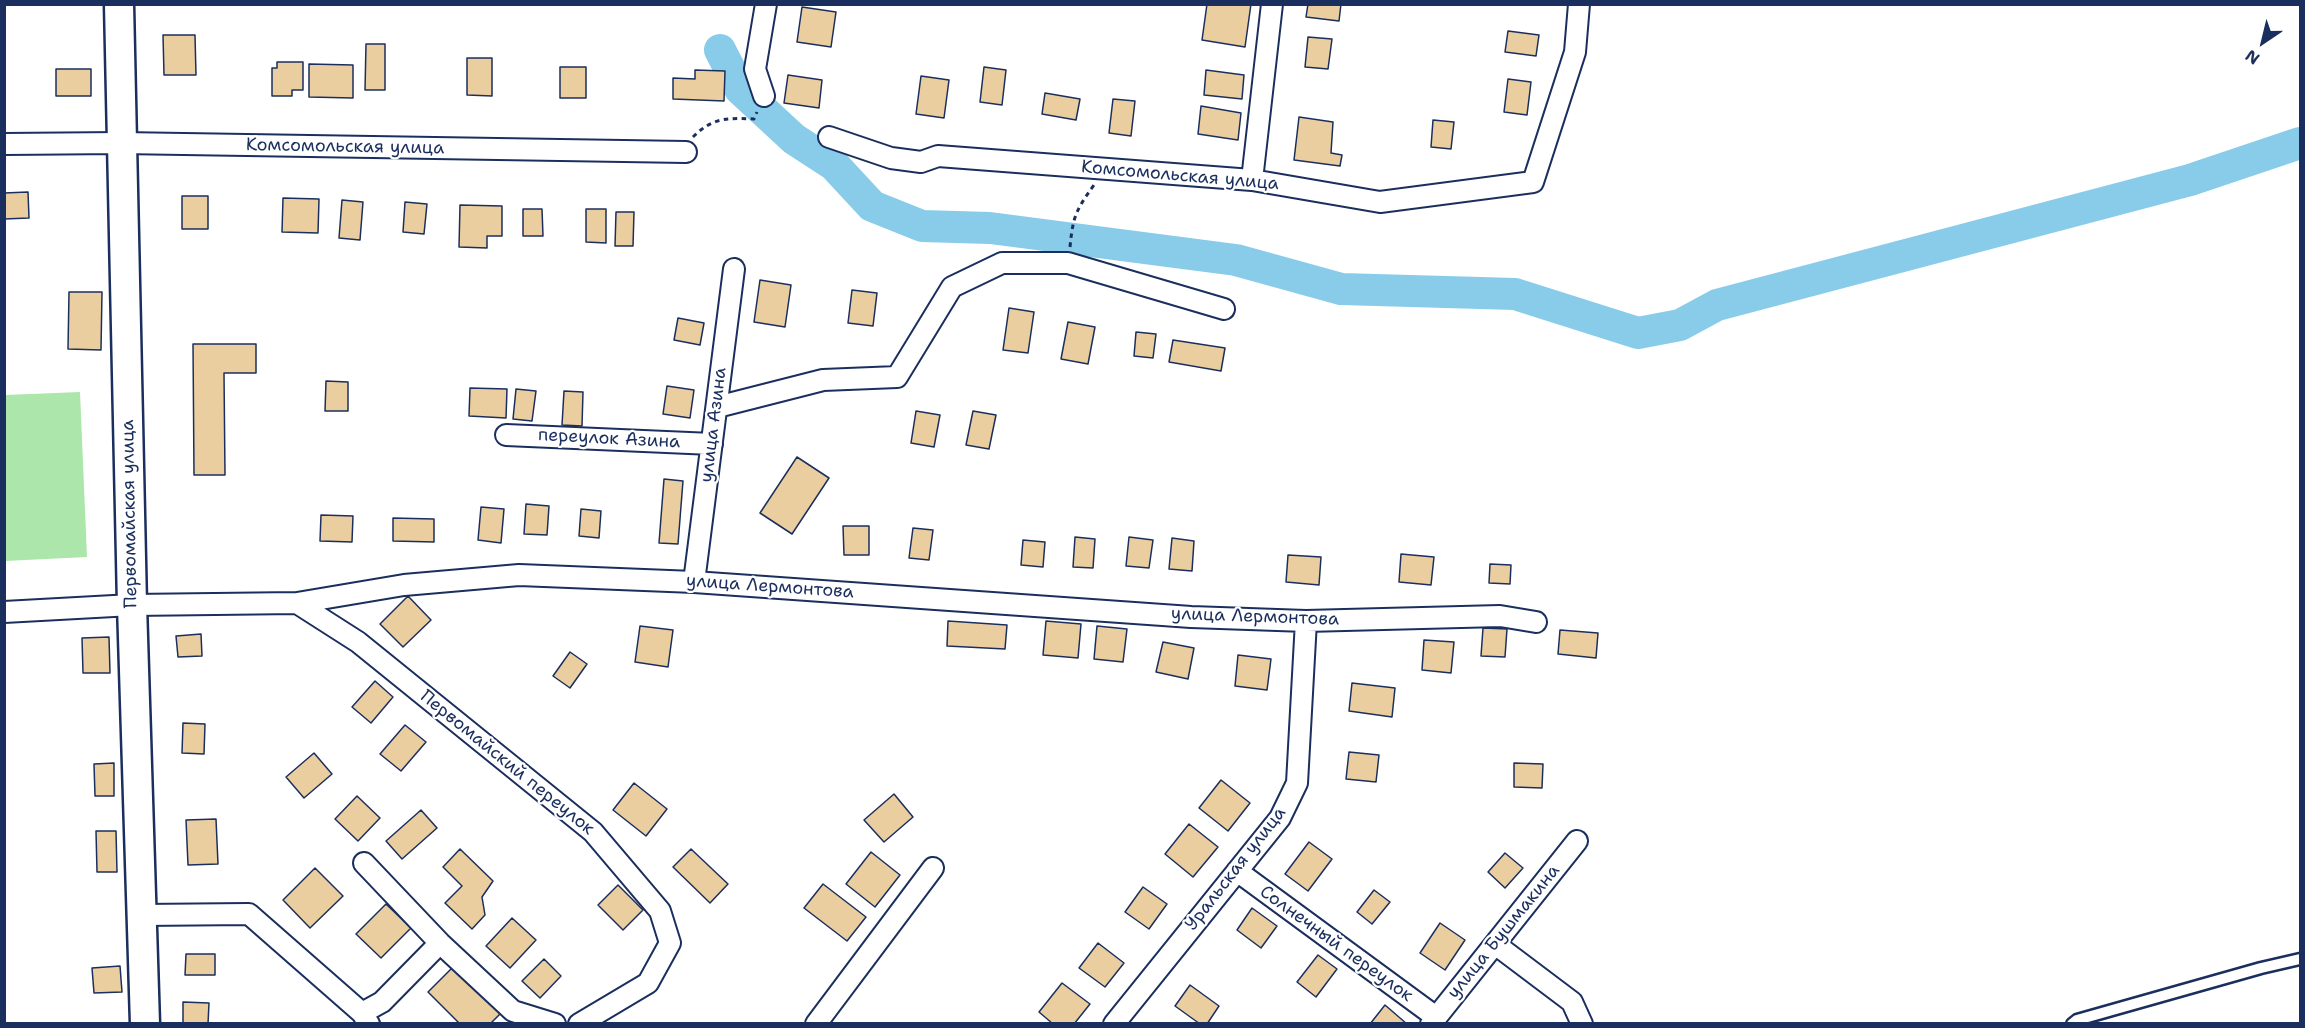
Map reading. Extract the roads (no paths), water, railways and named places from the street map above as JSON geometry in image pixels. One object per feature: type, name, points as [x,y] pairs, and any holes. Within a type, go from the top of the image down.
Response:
[{"type":"street","name":"Первомайская улица","points":[[119,4],[132,605],[145,1023]]},
{"type":"street","points":[[764,96],[755,69],[766,4]]},
{"type":"street","points":[[1252,180],[1272,4]]},
{"type":"street","name":"Комсомольская улица","points":[[828,136],[891,158],[921,162],[938,156],[1252,180],[1380,202],[1533,182],[1575,52],[1579,4]]},
{"type":"street","name":"Комсомольская улица","points":[[4,144],[122,143],[686,152]]},
{"type":"street","points":[[717,407],[823,380],[897,377],[952,287],[1002,263],[1068,263],[1224,309]]},
{"type":"street","name":"улица Азина","points":[[694,582],[734,269]]},
{"type":"street","name":"переулок Азина","points":[[506,435],[712,444]]},
{"type":"street","name":"улица Лермонтова","points":[[4,612],[132,605],[297,603],[404,585],[519,575],[694,582],[1179,616],[1306,621],[1500,616],[1536,622]]},
{"type":"street","name":"Первомайский переулок","points":[[297,603],[358,642],[593,832],[660,911],[670,943],[648,983],[579,1023]]},
{"type":"street","name":"Уральская улица","points":[[1114,1023],[1280,818],[1297,783],[1306,621]]},
{"type":"street","name":"улица Бушмакина","points":[[1433,1020],[1577,841]]},
{"type":"street","points":[[364,863],[440,943],[513,1011],[555,1023]]},
{"type":"street","points":[[816,1023],[933,868]]},
{"type":"street","name":"Солнечный переулок","points":[[1237,871],[1433,1020]]},
{"type":"street","points":[[141,915],[249,914],[365,1018],[440,943]]},
{"type":"street","points":[[1495,944],[1572,1002],[1582,1023]]},
{"type":"lane","points":[[2072,1023],[2261,968],[2301,959]]},
{"type":"waterway","points":[[720,50],[740,89],[794,139],[834,165],[872,206],[922,226],[990,228],[1236,260],[1341,289],[1515,294],[1638,333],[1680,325],[1717,305],[2190,180],[2300,143]]}]
